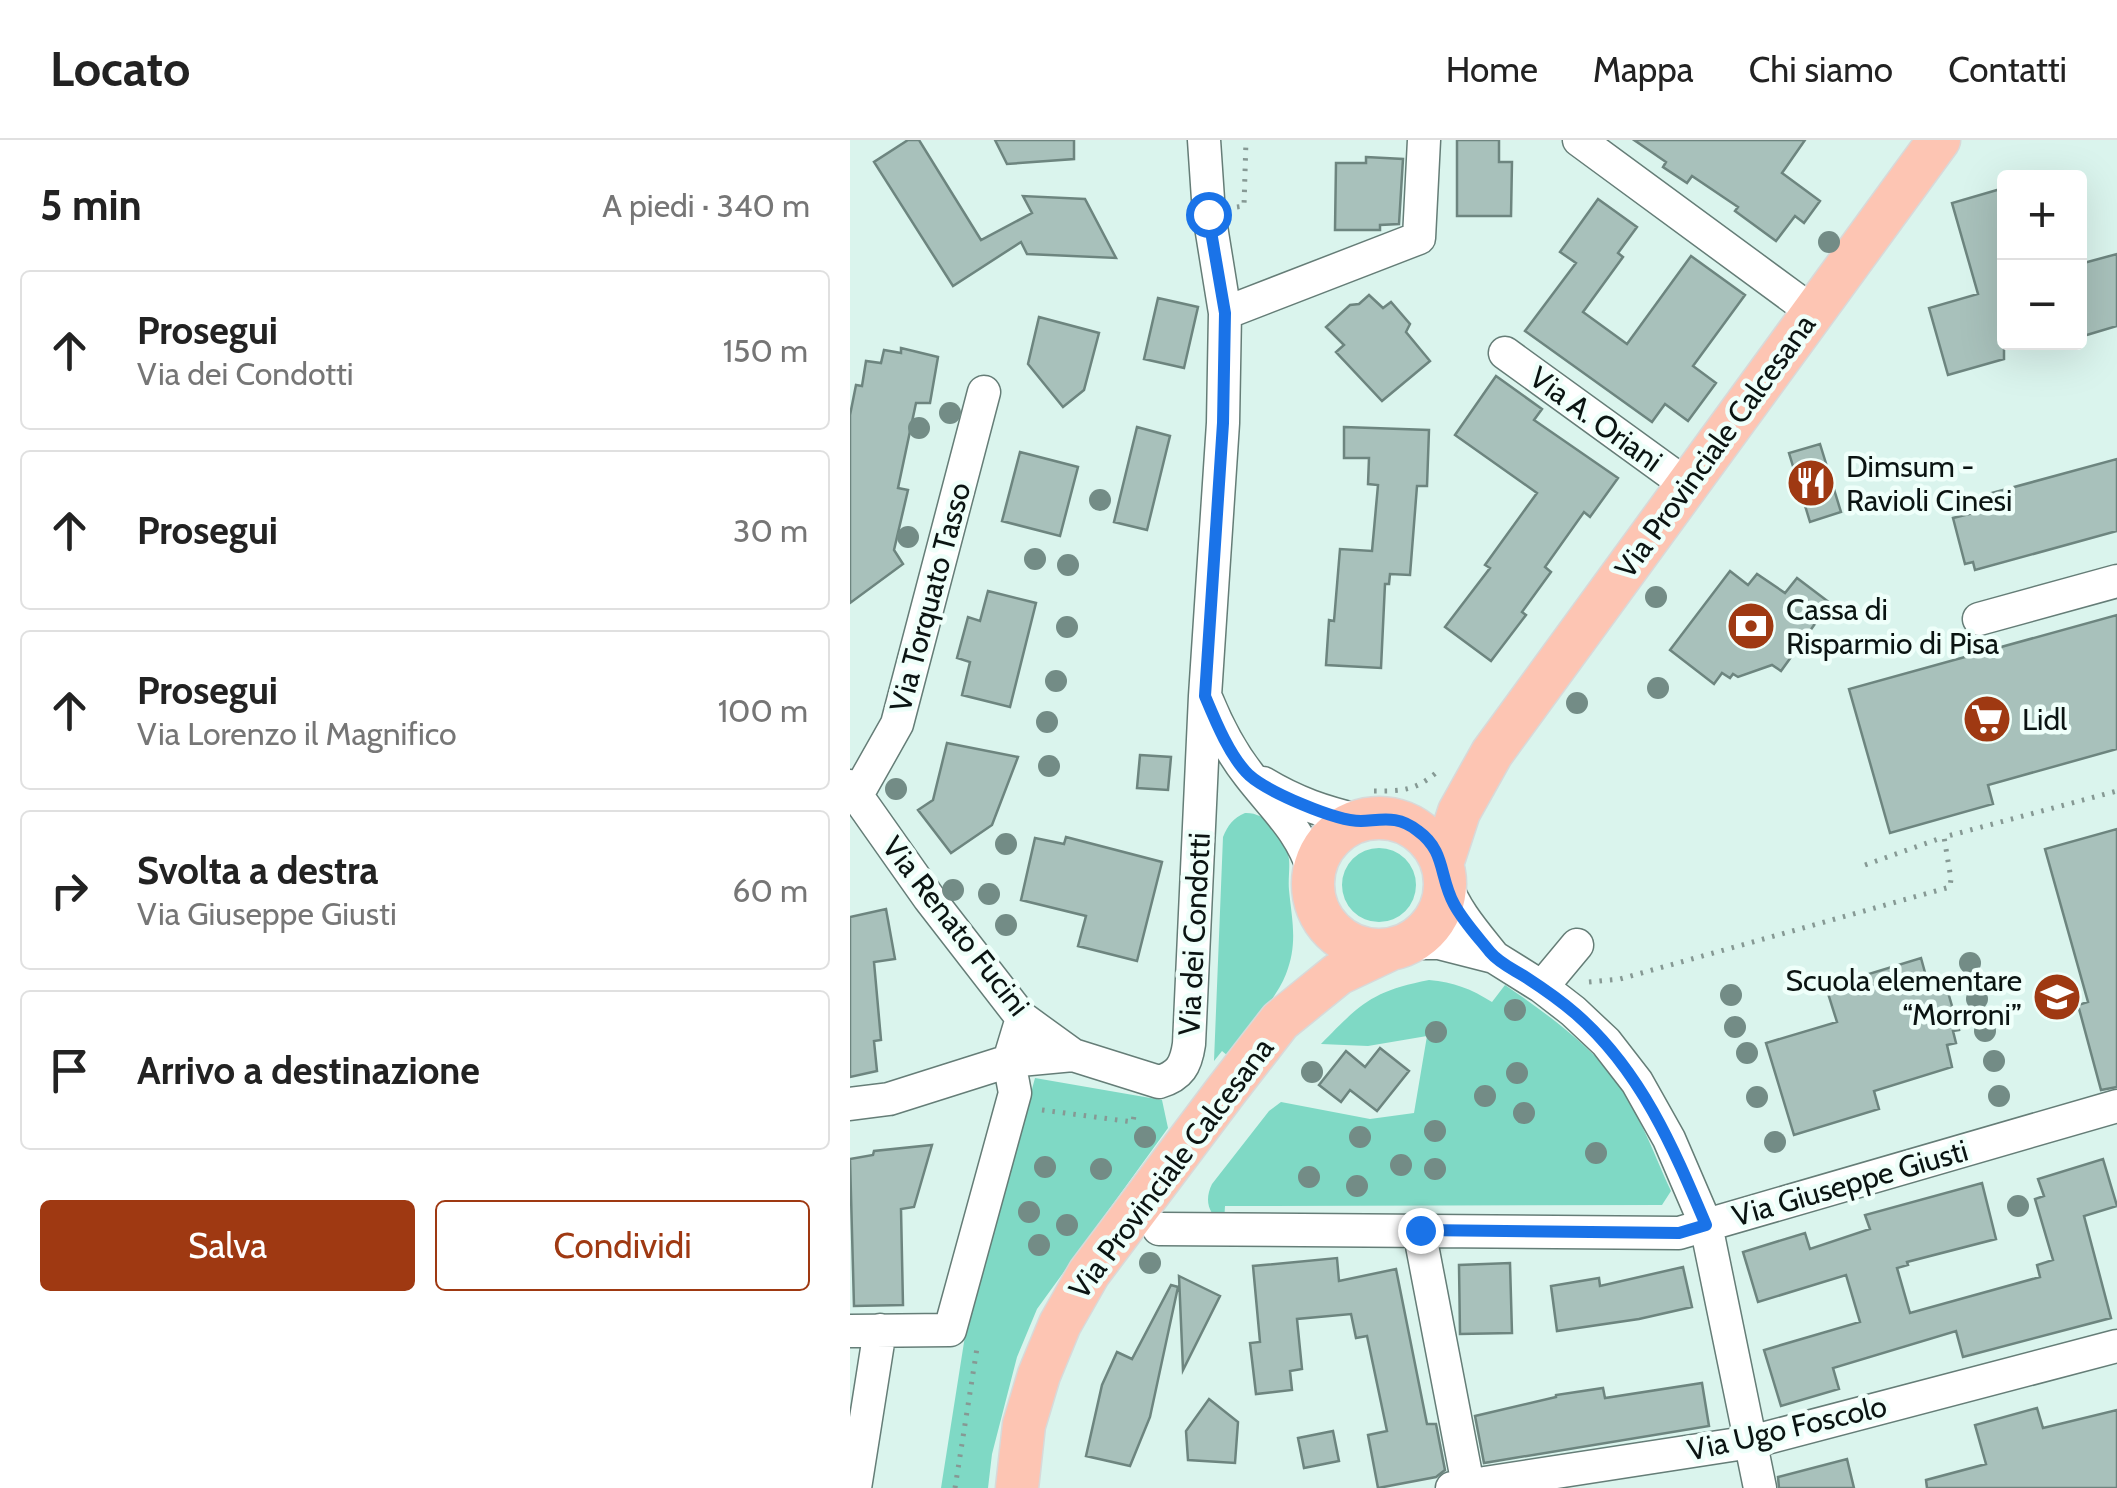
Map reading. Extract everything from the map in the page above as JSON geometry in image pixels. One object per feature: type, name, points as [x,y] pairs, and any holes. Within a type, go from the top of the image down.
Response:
[{"type":"main road","name":"Via Provinciale Calcesana","points":[[1444,873],[1459,812],[1492,753],[1936,141]]},
{"type":"main road","name":"Via Provinciale Calcesana","points":[[1377,811],[1416,816],[1436,806],[1492,753]]},
{"type":"main road","points":[[1377,811],[1417,830],[1433,845],[1444,873],[1444,894],[1428,928],[1399,946],[1374,950],[1342,939],[1330,928],[1315,900],[1314,872],[1330,839],[1377,811]]},
{"type":"main road","name":"Via Provinciale Calcesana","points":[[1017,1488],[1024,1426],[1032,1397],[1049,1346],[1070,1303],[1125,1223],[1280,1022],[1310,956],[1320,914]]},
{"type":"main road","name":"Via Provinciale Calcesana","points":[[1280,1022],[1338,974],[1399,946]]},
{"type":"street","name":"Via dei Condotti","points":[[1142,1078],[1159,1082],[1172,1078],[1186,1062],[1190,1044],[1205,696],[1223,423],[1225,313],[1208,214],[1204,140]]},
{"type":"street","points":[[1225,313],[1419,238],[1424,140]]},
{"type":"street","points":[[1580,140],[1813,312]]},
{"type":"street","name":"Via A. Oriani","points":[[1505,353],[1687,485]]},
{"type":"street","name":"Via Torquato Tasso","points":[[854,791],[897,724],[984,392]]},
{"type":"street","points":[[1978,620],[2117,581]]},
{"type":"street","name":"Via dei Condotti","points":[[1205,696],[1218,727],[1249,775],[1296,831],[1314,872]]},
{"type":"street","name":"Via dei Condotti","points":[[1249,775],[1320,812],[1377,811]]},
{"type":"street","name":"Via dei Condotti","points":[[1199,814],[1222,790],[1249,775]]},
{"type":"street","name":"Via Renato Fucini","points":[[854,791],[929,898],[1022,1018],[1073,1055]]},
{"type":"street","points":[[1444,873],[1452,901],[1494,957]]},
{"type":"street","points":[[1399,946],[1439,943],[1494,957],[1573,1011],[1598,1034],[1637,1082],[1669,1140],[1706,1225],[1760,1488]]},
{"type":"street","points":[[1542,987],[1577,945]]},
{"type":"street","points":[[855,1488],[865,1331],[950,1330],[1014,1093],[1009,1061],[1022,1018]]},
{"type":"street","points":[[850,1104],[889,1099],[1009,1061],[1073,1055],[1142,1078]]},
{"type":"street","name":"Via Giuseppe Giusti","points":[[1160,1229],[1679,1233],[2117,1106]]},
{"type":"street","points":[[1420,1230],[1460,1487]]},
{"type":"street","name":"Via Ugo Foscolo","points":[[1460,1487],[1751,1442],[2117,1346]]},
{"type":"path","points":[[1377,811],[1437,772]]},
{"type":"path","points":[[1865,866],[1944,836],[2117,791]]},
{"type":"path","points":[[1542,987],[1620,979],[1950,887],[1944,836]]},
{"type":"path","points":[[1036,1110],[1132,1122],[1142,1078]]},
{"type":"path","points":[[955,1488],[978,1345]]},
{"type":"green space","points":[[1245,813],[1268,821],[1287,851],[1292,952],[1286,974],[1268,1005],[1228,1056],[1222,1051],[1214,1061],[1223,837],[1231,822]]},
{"type":"green space","points":[[1379,848],[1405,859],[1416,885],[1405,911],[1379,922],[1353,911],[1342,885],[1353,859]]},
{"type":"green space","points":[[1429,980],[1462,987],[1492,1002],[1505,985],[1595,1056],[1626,1096],[1650,1143],[1671,1191],[1662,1205],[1225,1206],[1224,1223],[1214,1216],[1208,1201],[1212,1184],[1269,1111],[1281,1102],[1370,1119],[1414,1113],[1427,1036],[1368,1046],[1321,1044],[1368,1001]]},
{"type":"green space","points":[[1035,1078],[1162,1100],[1168,1128],[1037,1309],[1017,1357],[992,1454],[988,1488],[941,1488],[965,1336]]},
{"type":"building","points":[[908,140],[919,140],[981,240],[1032,213],[1023,196],[1085,199],[1116,258],[1027,254],[1021,242],[953,286],[874,162]]},
{"type":"building","points":[[995,140],[1074,140],[1074,159],[1007,164]]},
{"type":"building","points":[[1457,140],[1499,140],[1499,162],[1512,162],[1511,216],[1457,216]]},
{"type":"building","points":[[1634,140],[1805,140],[1782,173],[1820,201],[1804,223],[1795,216],[1776,241],[1735,211],[1738,207],[1692,176],[1687,183],[1663,167],[1666,162]]},
{"type":"building","points":[[1366,157],[1403,159],[1399,224],[1380,225],[1380,230],[1335,230],[1336,163],[1366,163]]},
{"type":"building","points":[[1997,190],[1997,350],[2004,350],[2004,359],[1948,375],[1929,308],[1978,294],[1952,203]]},
{"type":"building","points":[[1598,199],[1637,227],[1618,253],[1623,257],[1583,312],[1627,344],[1691,256],[1745,295],[1693,366],[1716,383],[1688,421],[1665,404],[1652,422],[1525,331],[1576,263],[1560,252]]},
{"type":"building","points":[[2117,254],[2117,326],[2087,335],[2087,262]]},
{"type":"building","points":[[1369,295],[1383,308],[1391,302],[1410,324],[1406,332],[1430,361],[1382,401],[1336,352],[1344,345],[1326,327],[1350,305],[1359,304]]},
{"type":"building","points":[[1158,298],[1198,307],[1184,368],[1144,359]]},
{"type":"building","points":[[1039,317],[1099,333],[1084,390],[1063,407],[1028,364]]},
{"type":"building","points":[[901,348],[938,357],[930,403],[916,403],[898,488],[908,490],[894,550],[903,564],[850,603],[850,415],[856,385],[862,386],[866,361],[881,363],[884,350],[901,353]]},
{"type":"building","points":[[1496,376],[1542,409],[1534,420],[1618,478],[1590,517],[1584,512],[1545,567],[1551,572],[1522,612],[1526,615],[1491,661],[1445,627],[1490,568],[1485,565],[1537,493],[1455,435]]},
{"type":"building","points":[[1137,427],[1170,436],[1147,530],[1114,522]]},
{"type":"building","points":[[1344,427],[1429,430],[1427,486],[1417,486],[1410,575],[1390,574],[1389,584],[1385,584],[1381,668],[1326,665],[1340,549],[1372,551],[1378,485],[1368,484],[1369,458],[1344,458]]},
{"type":"building","points":[[1820,444],[1841,512],[1810,522],[1789,453]]},
{"type":"building","points":[[1020,452],[1078,467],[1060,536],[1002,521]]},
{"type":"building","points":[[2117,459],[2117,531],[1975,570],[1973,562],[1965,564],[1953,518],[1973,513],[1970,499]]},
{"type":"building","name":"Cassa di Risparmio di Pisa","points":[[1730,571],[1748,585],[1757,574],[1785,593],[1797,578],[1830,603],[1781,671],[1772,665],[1738,677],[1722,673],[1714,684],[1670,650]]},
{"type":"building","points":[[988,591],[1036,603],[1010,707],[962,695],[970,662],[957,658],[968,617],[980,621]]},
{"type":"building","name":"Lidl","points":[[2117,615],[2117,749],[1988,785],[1993,804],[1890,833],[1849,689]]},
{"type":"building","points":[[947,743],[1018,757],[992,825],[951,853],[918,810],[933,800]]},
{"type":"building","points":[[1140,755],[1171,757],[1168,790],[1137,788]]},
{"type":"building","points":[[2117,829],[2117,1087],[2101,1090],[2078,1005],[2088,1002],[2045,849]]},
{"type":"building","points":[[1066,837],[1162,862],[1137,961],[1078,946],[1086,916],[1021,900],[1035,838],[1064,844]]},
{"type":"building","points":[[886,909],[895,959],[874,962],[881,1040],[874,1041],[877,1071],[850,1077],[850,917]]},
{"type":"building","points":[[1921,958],[1929,987],[1945,982],[1959,1030],[1953,1031],[1956,1043],[1947,1045],[1952,1067],[1874,1091],[1879,1109],[1794,1135],[1766,1043],[1837,1022],[1826,987]]},
{"type":"building","points":[[1380,1048],[1409,1071],[1377,1111],[1350,1090],[1341,1102],[1319,1085],[1346,1051],[1365,1067]]},
{"type":"building","points":[[932,1145],[914,1207],[901,1209],[903,1305],[854,1306],[850,1159],[873,1155],[874,1151]]},
{"type":"building","points":[[2103,1159],[2117,1206],[2084,1216],[2111,1318],[1963,1357],[1956,1331],[1833,1368],[1839,1389],[1781,1406],[1764,1350],[1860,1322],[1846,1275],[1758,1302],[1743,1252],[1805,1233],[1810,1249],[1870,1229],[1865,1215],[1982,1183],[1996,1239],[1897,1268],[1910,1313],[2040,1277],[2037,1265],[2053,1260],[2035,1199],[2044,1196],[2038,1179]]},
{"type":"building","points":[[1337,1258],[1339,1281],[1396,1269],[1427,1424],[1436,1424],[1445,1470],[1436,1477],[1378,1488],[1368,1435],[1387,1431],[1367,1336],[1356,1338],[1351,1314],[1297,1319],[1302,1369],[1290,1371],[1292,1390],[1256,1394],[1250,1343],[1260,1342],[1253,1266]]},
{"type":"building","points":[[1510,1263],[1512,1333],[1460,1334],[1459,1265]]},
{"type":"building","points":[[1683,1267],[1692,1307],[1557,1331],[1551,1286],[1599,1278],[1600,1286]]},
{"type":"building","points":[[1179,1276],[1220,1296],[1183,1370]]},
{"type":"building","points":[[1171,1285],[1178,1287],[1150,1417],[1130,1466],[1086,1456],[1102,1385],[1117,1352],[1132,1359]]},
{"type":"building","points":[[1702,1383],[1709,1426],[1484,1463],[1475,1416],[1556,1395],[1603,1388],[1605,1398]]},
{"type":"building","points":[[1209,1399],[1238,1422],[1235,1463],[1188,1460],[1186,1431]]},
{"type":"building","points":[[2037,1408],[2043,1428],[2117,1410],[2117,1488],[1927,1488],[1926,1480],[1986,1464],[1975,1425]]},
{"type":"building","points":[[1333,1431],[1339,1461],[1304,1468],[1298,1438]]},
{"type":"building","points":[[1847,1459],[1854,1488],[1779,1488],[1778,1477]]},
{"type":"place","name":"Dimsum - Ravioli Cinesi","points":[[1811,483]]},
{"type":"place","name":"Cassa di Risparmio di Pisa","points":[[1751,626]]},
{"type":"place","name":"Lidl","points":[[1987,719]]},
{"type":"place","name":"Scuola elementare “Morroni”","points":[[2057,997]]},
{"type":"route","points":[[1208,214],[1225,313],[1223,423],[1205,696],[1218,727],[1249,775],[1289,798],[1320,812],[1361,821],[1398,821],[1417,830],[1433,845],[1452,901],[1494,957],[1573,1011],[1606,1042],[1637,1082],[1669,1140],[1706,1225],[1679,1233],[1420,1230]]}]
